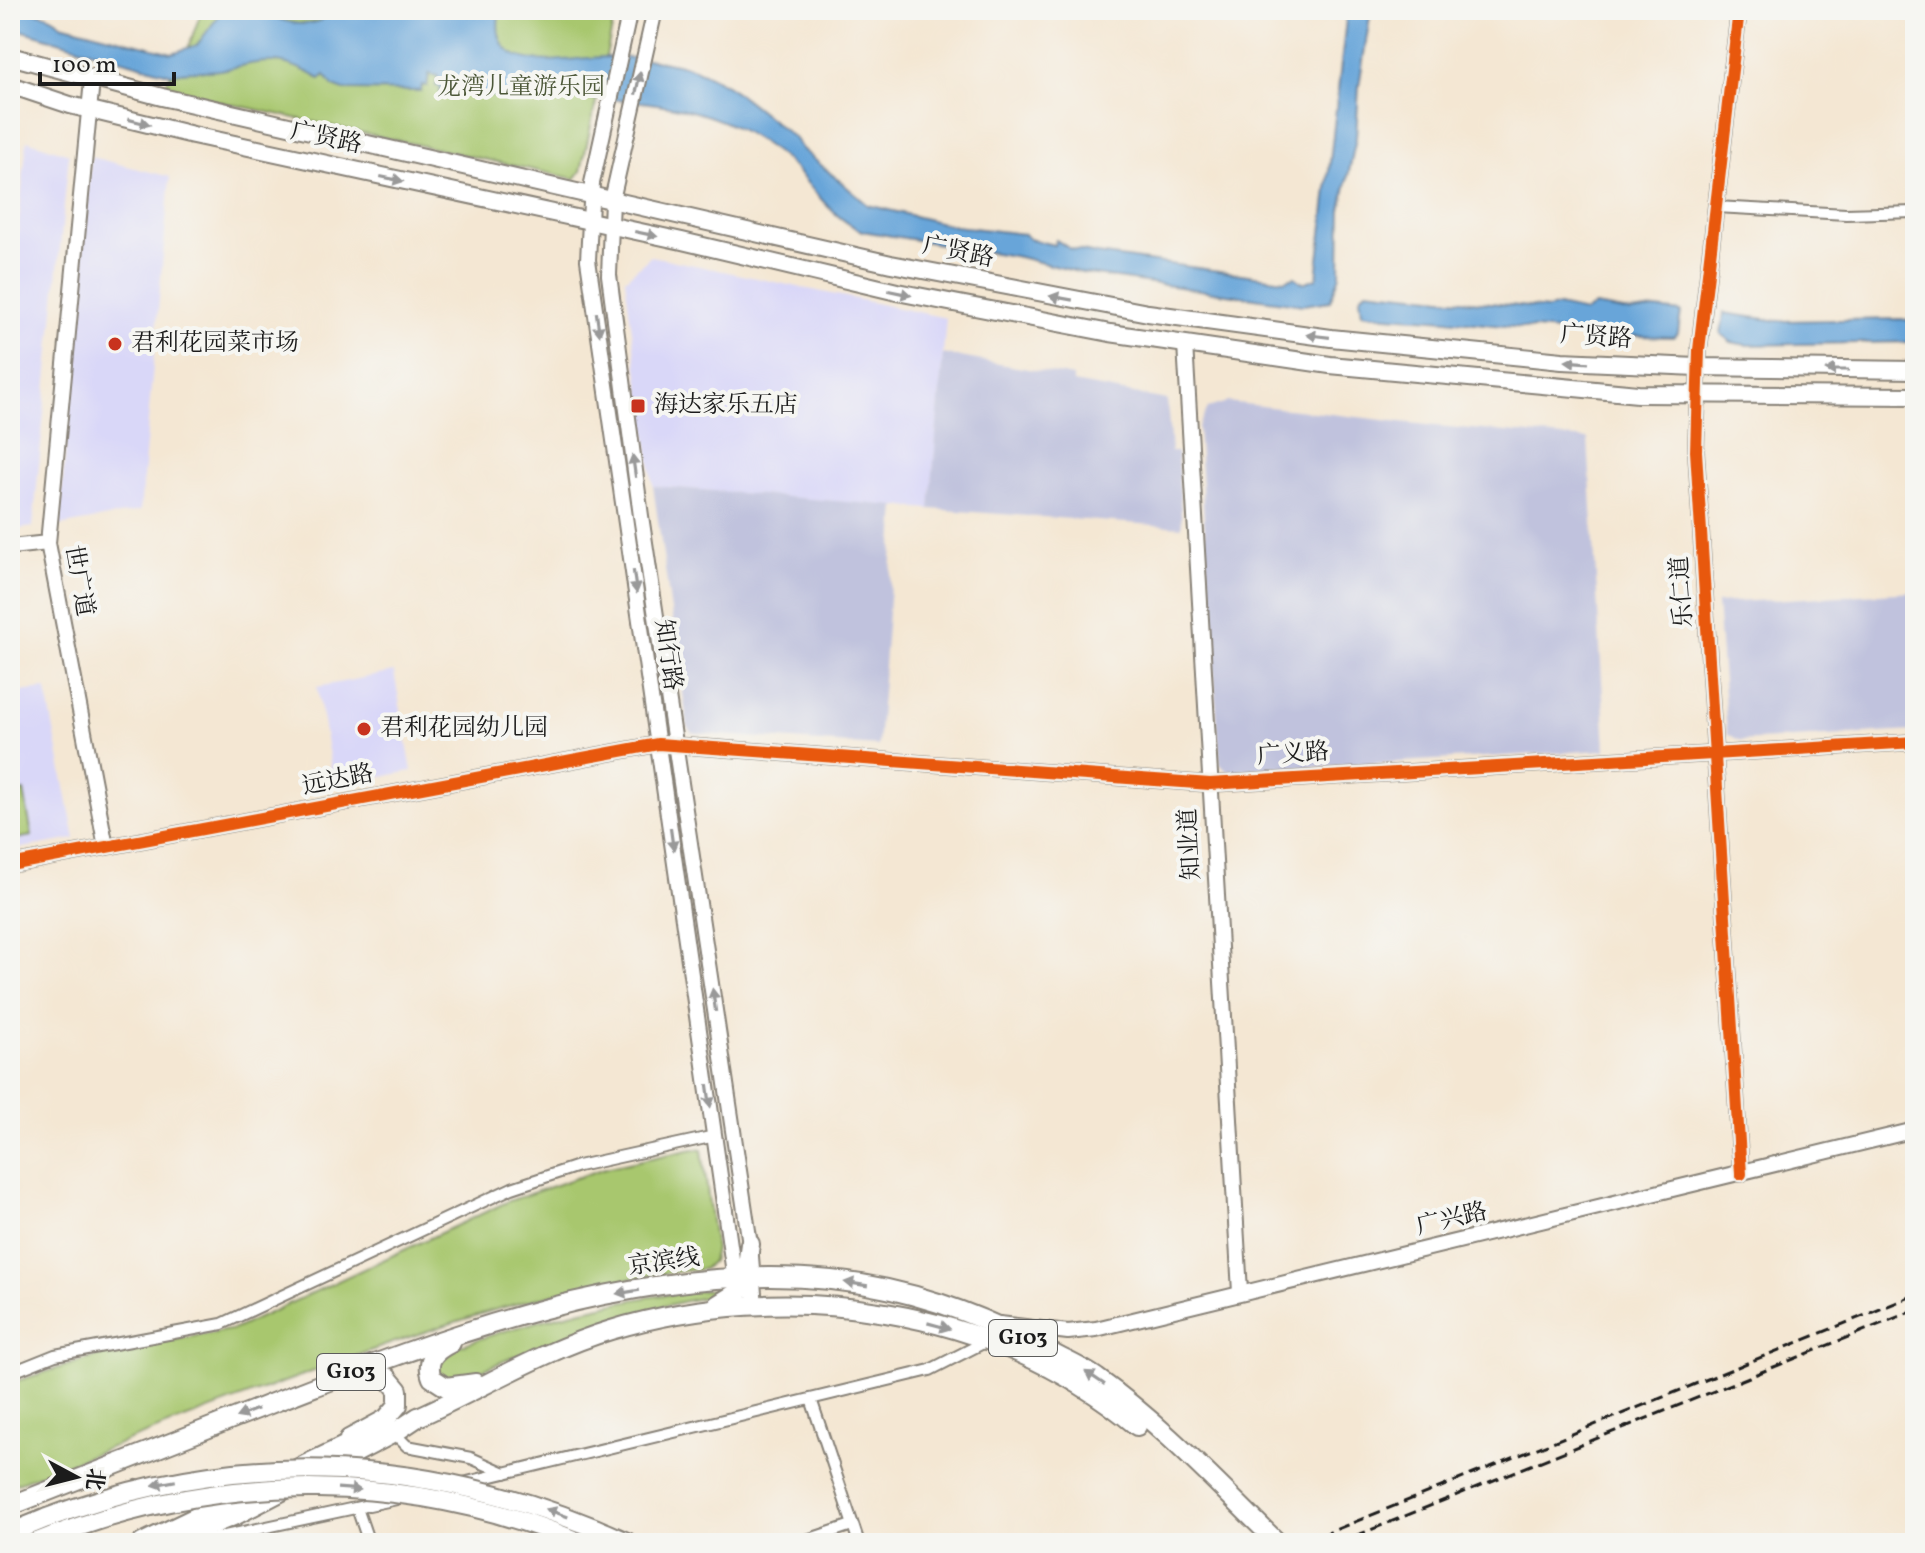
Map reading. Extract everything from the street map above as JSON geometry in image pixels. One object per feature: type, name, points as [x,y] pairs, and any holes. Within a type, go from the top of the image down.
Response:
[{"type":"highway","points":[[142,1543],[327,1454],[418,1417],[607,1331],[695,1311],[744,1291],[740,1244]]},
{"type":"highway","name":"京滨线","points":[[744,1291],[830,1280],[948,1304],[1122,1414],[1262,1543]]},
{"type":"highway","name":"京滨线","points":[[10,1506],[297,1393],[509,1319],[581,1301],[705,1281],[815,1305],[993,1332],[1095,1376],[1152,1424],[1278,1543]]},
{"type":"highway","points":[[509,1319],[438,1349],[429,1371],[438,1384],[454,1388],[513,1373]]},
{"type":"highway","points":[[297,1393],[371,1374],[387,1377],[398,1390],[398,1405],[394,1413],[327,1454]]},
{"type":"highway","points":[[167,1543],[236,1515],[394,1433],[418,1417]]},
{"type":"highway","points":[[35,1543],[50,1527],[114,1494],[175,1480],[255,1470],[337,1469],[475,1487],[562,1514],[629,1543]]},
{"type":"highway","points":[[10,1533],[102,1517],[156,1503],[233,1491],[317,1487],[390,1493],[464,1505],[532,1523],[581,1543]]},
{"type":"main road","name":"广贤路","points":[[10,56],[92,80],[891,264],[1148,313],[1331,338],[1479,353],[1697,367],[1915,370]]},
{"type":"main road","name":"广贤路","points":[[10,85],[88,109],[994,313],[1185,344],[1442,378],[1696,396],[1915,396]]},
{"type":"street","name":"知行路","points":[[630,10],[591,195],[588,260],[715,1136],[740,1244]]},
{"type":"street","name":"知行路","points":[[655,10],[612,200],[609,275],[675,743],[740,1244]]},
{"type":"street","name":"乐仁道","points":[[1739,10],[1697,367],[1696,451],[1741,1174]]},
{"type":"street","name":"世广道","points":[[92,80],[48,543],[106,847]]},
{"type":"street","points":[[1716,207],[1846,214],[1915,212]]},
{"type":"street","name":"知业道","points":[[1185,344],[1240,1292]]},
{"type":"street","points":[[10,547],[48,543]]},
{"type":"street","name":"广义路","points":[[675,743],[1210,784],[1915,742]]},
{"type":"street","name":"远达路","points":[[10,865],[675,743]]},
{"type":"street","name":"广兴路","points":[[993,1332],[1096,1329],[1915,1130]]},
{"type":"street","points":[[10,1373],[55,1355],[222,1324],[512,1188],[578,1166],[715,1136]]},
{"type":"street","points":[[705,1281],[722,1270],[740,1244]]},
{"type":"street","points":[[192,1543],[357,1508],[930,1370],[993,1332]]},
{"type":"street","points":[[811,1399],[859,1543]]},
{"type":"street","points":[[394,1433],[407,1446],[471,1458],[505,1473]]},
{"type":"street","points":[[357,1508],[369,1543]]},
{"type":"street","points":[[798,1543],[852,1525]]},
{"type":"shaded area","points":[[27,140],[69,154],[33,527],[10,530],[10,307]]},
{"type":"shaded area","name":"君利花园菜市场","points":[[91,157],[170,177],[140,511],[59,526]]},
{"type":"shaded area","points":[[651,256],[946,318],[930,509],[653,486],[625,279]]},
{"type":"shaded area","points":[[943,354],[1073,377],[1073,383],[1167,400],[1171,452],[1177,452],[1182,527],[930,509]]},
{"type":"shaded area","points":[[1227,402],[1436,426],[1588,439],[1606,750],[1228,772],[1220,764],[1198,427],[1208,408]]},
{"type":"shaded area","points":[[653,486],[896,506],[878,746],[692,733],[688,728]]},
{"type":"shaded area","points":[[1915,592],[1915,731],[1740,741],[1727,733],[1717,603]]},
{"type":"shaded area","name":"君利花园幼儿园","points":[[394,672],[412,771],[334,785],[317,687]]},
{"type":"shaded area","points":[[46,689],[75,839],[10,850],[10,693]]},
{"type":"green space","name":"龙湾儿童游乐园","points":[[202,10],[616,10],[581,171],[575,179],[162,89],[188,48]]},
{"type":"green space","points":[[24,791],[32,836],[10,840],[10,793]]},
{"type":"green space","points":[[693,1149],[702,1150],[715,1249],[712,1261],[704,1269],[601,1284],[452,1323],[355,1356],[10,1486],[10,1383],[121,1349],[235,1329],[509,1201],[605,1168]]},
{"type":"green space","points":[[718,1289],[718,1295],[684,1301],[584,1330],[456,1382],[438,1375],[439,1355],[447,1350],[514,1328],[614,1303]]},
{"type":"water","points":[[252,9],[280,20],[308,24],[326,17],[328,10],[500,10],[499,32],[505,47],[516,55],[532,60],[626,57],[672,63],[708,75],[759,109],[868,205],[955,226],[1024,234],[1029,239],[1054,245],[1056,240],[1071,249],[1097,254],[1284,280],[1295,277],[1303,283],[1317,278],[1347,10],[1371,10],[1359,86],[1356,138],[1341,210],[1340,275],[1330,301],[1303,305],[1082,273],[1019,257],[862,231],[831,210],[791,165],[768,146],[709,116],[673,107],[595,98],[440,93],[441,87],[436,86],[438,76],[429,74],[427,86],[422,85],[421,91],[344,90],[333,86],[325,75],[320,79],[295,66],[274,62],[171,74],[10,27],[10,10],[44,14],[61,24],[172,53],[197,45],[223,10]]},
{"type":"water","points":[[1366,290],[1548,309],[1558,306],[1585,312],[1595,306],[1630,312],[1655,309],[1681,312],[1678,333],[1673,337],[1588,333],[1362,313],[1360,297]]},
{"type":"water","points":[[1724,313],[1779,321],[1902,319],[1915,322],[1915,342],[1746,345],[1731,342],[1721,334]]},
{"type":"railway","points":[[1303,1543],[1915,1295]]},
{"type":"railway","points":[[1338,1543],[1915,1310]]},
{"type":"cycle path","points":[[1739,10],[1699,350],[1696,451],[1741,1174]]},
{"type":"cycle path","points":[[10,865],[658,744],[1210,784],[1915,742]]},
{"type":"place","name":"君利花园菜市场","points":[[115,344]]},
{"type":"place","name":"海达家乐五店","points":[[638,406]]},
{"type":"place","name":"君利花园幼儿园","points":[[364,729]]}]
